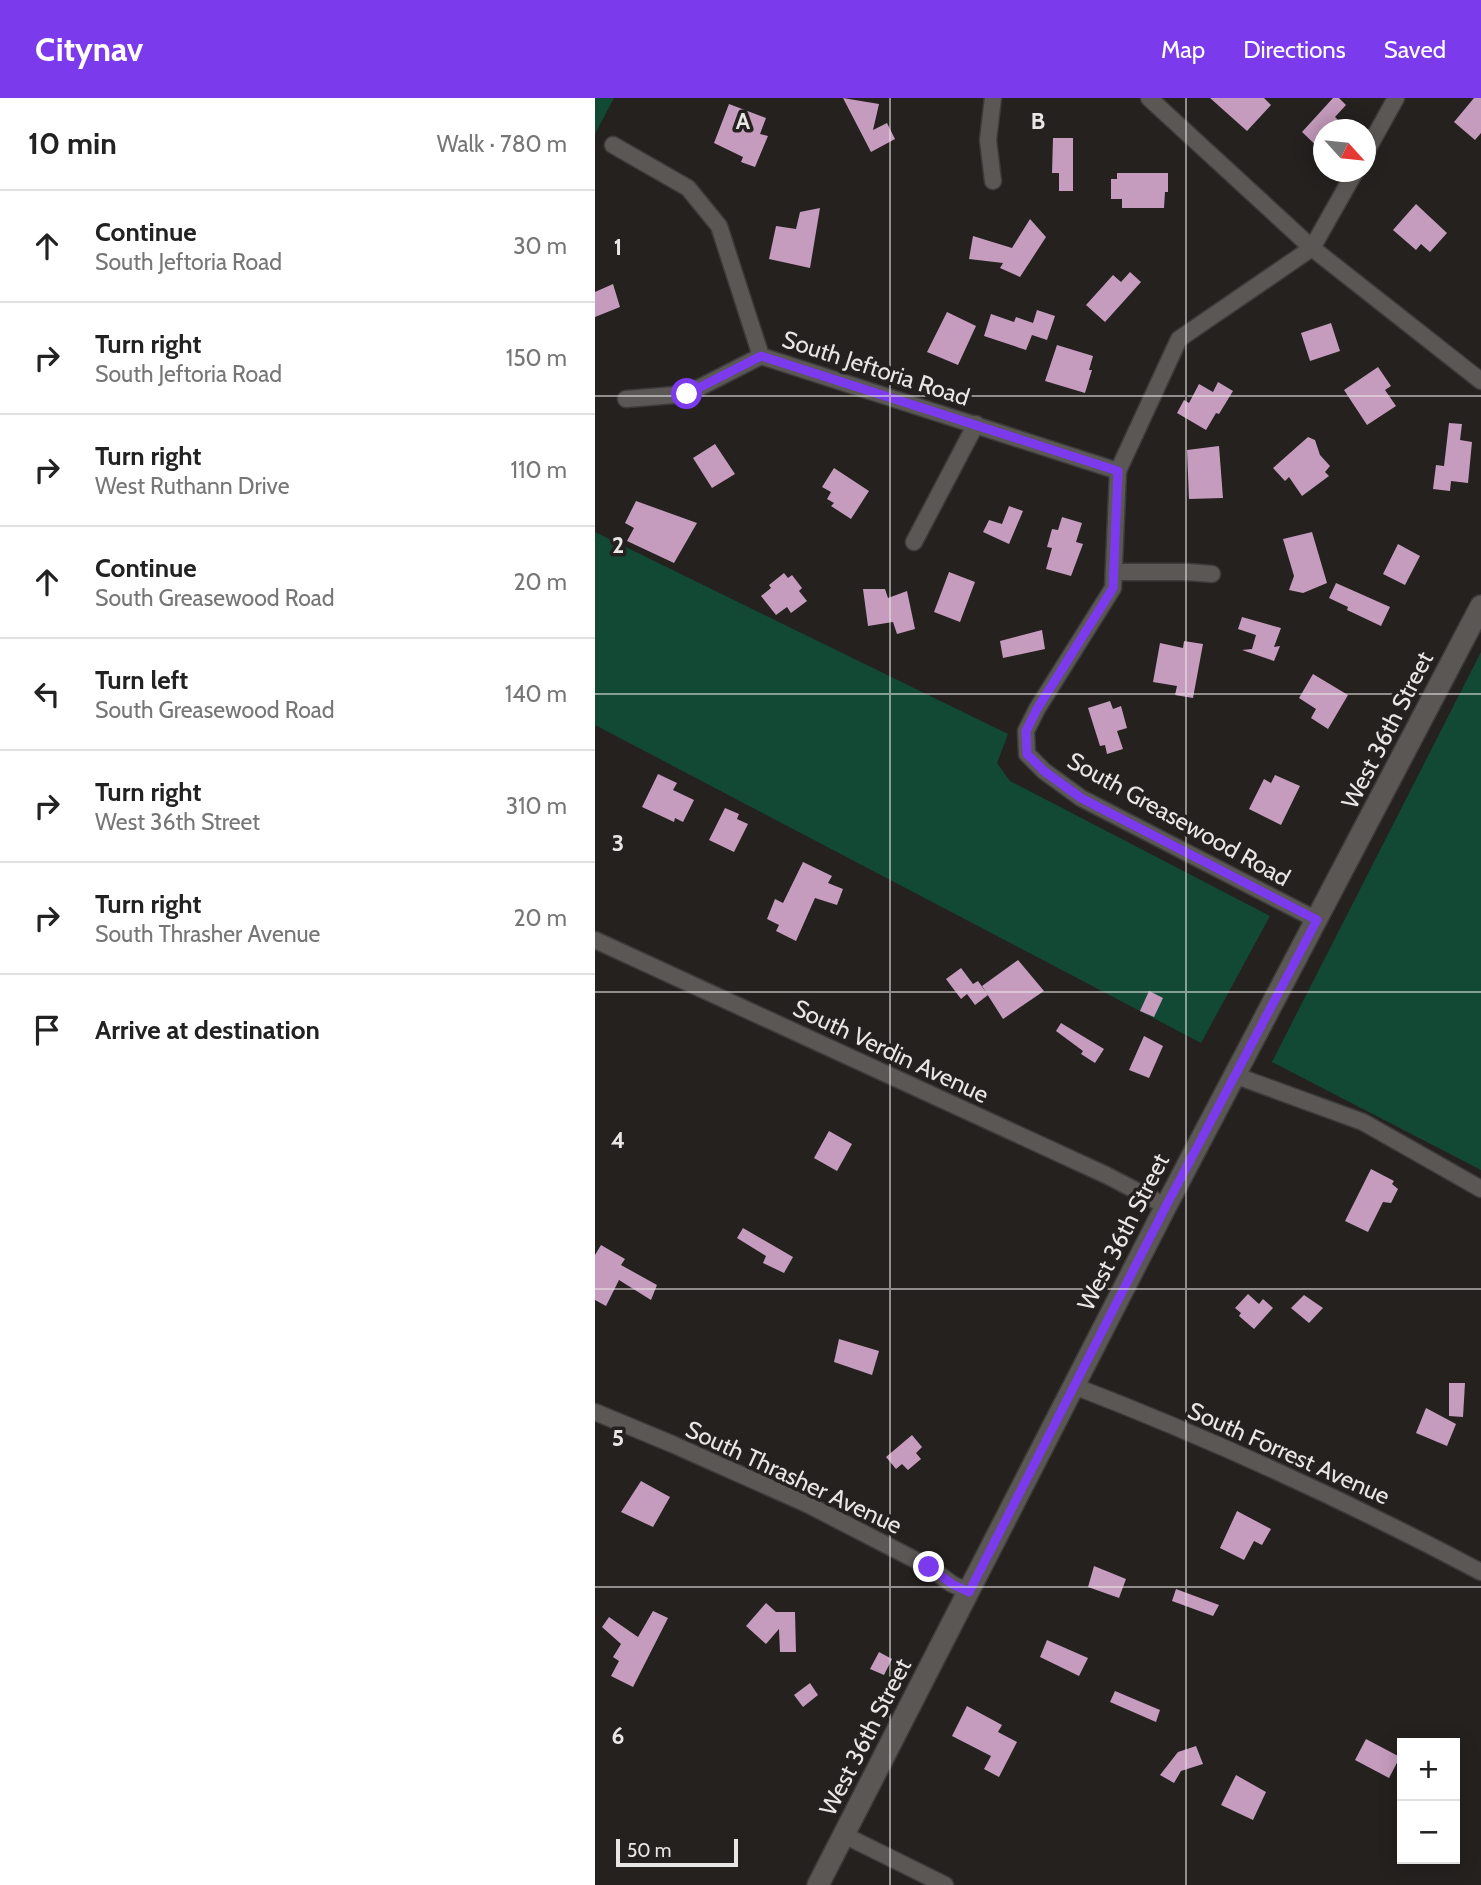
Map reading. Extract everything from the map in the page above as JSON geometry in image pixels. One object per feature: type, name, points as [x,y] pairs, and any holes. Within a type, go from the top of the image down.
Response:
[{"type":"street","points":[[993,98],[988,140],[993,181]]},
{"type":"street","points":[[1149,98],[1312,248],[1481,381]]},
{"type":"street","points":[[1376,134],[1396,98]]},
{"type":"street","name":"South Jeftoria Road","points":[[613,145],[688,188],[719,226],[761,356]]},
{"type":"street","points":[[1118,471],[1179,339],[1312,248],[1349,182]]},
{"type":"street","name":"South Jeftoria Road","points":[[626,399],[687,394],[761,356],[1118,471]]},
{"type":"street","name":"South Jeftoria Road","points":[[915,542],[976,424]]},
{"type":"street","name":"South Greasewood Road","points":[[1118,471],[1113,588],[1037,709],[1026,731],[1027,754],[1044,771],[1081,798],[1317,920]]},
{"type":"street","points":[[1114,572],[1188,572],[1212,575]]},
{"type":"street","name":"West 36th Street","points":[[818,1885],[1166,1206],[1481,606]]},
{"type":"street","name":"South Verdin Avenue","points":[[595,940],[1094,1169],[1166,1206]]},
{"type":"street","points":[[1234,1075],[1363,1122],[1481,1189]]},
{"type":"street","name":"South Forrest Avenue","points":[[1074,1387],[1264,1464],[1397,1527],[1481,1572]]},
{"type":"street","name":"South Thrasher Avenue","points":[[595,1412],[807,1504],[929,1567],[952,1584],[969,1592]]},
{"type":"street","points":[[844,1835],[945,1885]]},
{"type":"green space","points":[[595,98],[614,98],[595,134]]},
{"type":"green space","points":[[595,532],[1008,734],[997,763],[1010,781],[1270,916],[1201,1043],[595,725]]},
{"type":"green space","points":[[1481,652],[1481,1170],[1272,1062]]},
{"type":"building","points":[[843,98],[879,104],[873,130],[887,123],[895,139],[871,152]]},
{"type":"building","points":[[1210,98],[1264,98],[1271,105],[1247,131]]},
{"type":"building","points":[[1333,98],[1339,98],[1346,105],[1335,117],[1337,119],[1314,119]]},
{"type":"building","points":[[1474,98],[1481,98],[1481,133],[1475,140],[1454,122]]},
{"type":"building","points":[[729,104],[766,118],[760,134],[768,136],[755,167],[741,162],[743,157],[714,143]]},
{"type":"building","points":[[1313,120],[1313,142],[1302,132]]},
{"type":"building","points":[[1053,138],[1073,138],[1073,191],[1059,191],[1059,173],[1052,173]]},
{"type":"building","points":[[1117,173],[1168,173],[1168,192],[1165,192],[1164,208],[1122,208],[1122,199],[1111,199],[1111,179],[1117,179]]},
{"type":"building","points":[[1416,204],[1447,233],[1430,252],[1421,244],[1416,250],[1393,230]]},
{"type":"building","points":[[820,208],[810,268],[769,259],[776,226],[796,229],[800,212]]},
{"type":"building","points":[[1030,219],[1046,237],[1020,277],[1000,268],[1003,263],[969,259],[973,236],[1012,248]]},
{"type":"building","points":[[1130,272],[1141,282],[1105,322],[1086,305],[1113,275],[1121,282]]},
{"type":"building","points":[[613,284],[620,307],[595,317],[595,292]]},
{"type":"building","points":[[1037,310],[1055,316],[1047,340],[1032,335],[1026,350],[984,336],[991,314],[1014,322],[1016,317],[1033,323]]},
{"type":"building","points":[[947,312],[976,326],[958,365],[927,352]]},
{"type":"building","points":[[1331,323],[1340,351],[1310,361],[1301,333]]},
{"type":"building","points":[[1057,345],[1093,356],[1085,393],[1045,381]]},
{"type":"building","points":[[1378,367],[1391,386],[1385,390],[1396,406],[1367,425],[1344,390]]},
{"type":"building","points":[[1218,382],[1233,391],[1206,430],[1177,413],[1184,400],[1189,403],[1199,384],[1213,392]]},
{"type":"building","points":[[1449,423],[1462,424],[1460,440],[1472,442],[1468,483],[1451,481],[1450,491],[1433,489],[1436,465],[1444,466]]},
{"type":"building","points":[[1308,437],[1315,440],[1320,455],[1330,466],[1325,472],[1329,476],[1302,496],[1289,477],[1285,481],[1273,468]]},
{"type":"building","points":[[715,444],[735,474],[712,488],[693,458]]},
{"type":"building","points":[[1219,446],[1223,498],[1189,499],[1187,450]]},
{"type":"building","points":[[834,468],[869,491],[851,519],[831,506],[834,503],[827,499],[831,492],[822,487]]},
{"type":"building","points":[[636,501],[697,523],[674,563],[627,541],[634,528],[625,523]]},
{"type":"building","points":[[1009,506],[1023,511],[1009,544],[983,532],[989,520],[1002,524]]},
{"type":"building","points":[[1062,517],[1082,523],[1076,542],[1083,544],[1071,576],[1046,569],[1052,548],[1047,547],[1052,529],[1058,530]]},
{"type":"building","points":[[1312,532],[1327,583],[1303,593],[1289,590],[1294,576],[1283,539]]},
{"type":"building","points":[[1398,544],[1420,556],[1405,585],[1383,574]]},
{"type":"building","points":[[949,572],[975,582],[960,622],[934,612]]},
{"type":"building","points":[[784,573],[788,578],[792,575],[802,588],[799,591],[807,601],[791,613],[787,607],[776,615],[761,596],[771,588],[769,585]]},
{"type":"building","points":[[1336,583],[1390,607],[1381,626],[1329,598]]},
{"type":"building","points":[[863,589],[885,589],[888,598],[907,591],[915,629],[897,634],[893,622],[868,626]]},
{"type":"building","points":[[1242,617],[1281,628],[1274,647],[1280,646],[1274,661],[1242,650],[1252,649],[1256,635],[1238,629]]},
{"type":"building","points":[[1042,630],[1045,649],[1003,658],[1000,641]]},
{"type":"building","points":[[1184,641],[1203,644],[1193,698],[1175,695],[1177,686],[1153,682],[1160,643],[1183,648]]},
{"type":"building","points":[[1313,674],[1348,695],[1328,729],[1311,718],[1316,709],[1299,698]]},
{"type":"building","points":[[1110,701],[1113,709],[1121,706],[1127,728],[1117,731],[1123,749],[1107,754],[1105,745],[1100,746],[1088,708]]},
{"type":"building","points":[[658,774],[677,783],[673,790],[694,800],[683,822],[675,818],[674,822],[642,807]]},
{"type":"building","points":[[1275,775],[1300,786],[1281,825],[1249,809],[1264,779],[1271,783]]},
{"type":"building","points":[[725,808],[739,814],[737,819],[748,824],[734,852],[709,840]]},
{"type":"building","points":[[803,862],[832,876],[828,883],[843,889],[837,905],[815,898],[796,941],[776,931],[779,925],[767,919],[775,899],[783,903]]},
{"type":"building","points":[[1018,960],[1044,991],[1003,1019],[982,986]]},
{"type":"building","points":[[961,968],[973,984],[978,981],[988,995],[975,1005],[967,994],[961,999],[946,979]]},
{"type":"building","points":[[1149,991],[1163,998],[1154,1017],[1140,1011]]},
{"type":"building","points":[[1061,1023],[1104,1049],[1095,1063],[1056,1031]]},
{"type":"building","points":[[1144,1036],[1163,1046],[1149,1078],[1129,1070]]},
{"type":"building","points":[[829,1131],[852,1144],[837,1171],[814,1158]]},
{"type":"building","points":[[1371,1169],[1394,1181],[1392,1184],[1398,1189],[1391,1203],[1383,1202],[1368,1232],[1345,1221]]},
{"type":"building","points":[[743,1228],[793,1257],[784,1273],[763,1263],[766,1256],[737,1238]]},
{"type":"building","points":[[601,1245],[625,1259],[621,1265],[657,1285],[651,1300],[619,1280],[606,1306],[595,1300],[595,1255]]},
{"type":"building","points":[[1248,1294],[1259,1304],[1263,1299],[1273,1308],[1254,1329],[1239,1316],[1241,1313],[1235,1308]]},
{"type":"building","points":[[1304,1295],[1323,1308],[1309,1323],[1291,1308]]},
{"type":"building","points":[[839,1339],[879,1351],[872,1375],[834,1362]]},
{"type":"building","points":[[1449,1383],[1465,1383],[1463,1417],[1449,1416]]},
{"type":"building","points":[[1426,1408],[1456,1424],[1447,1446],[1416,1433]]},
{"type":"building","points":[[912,1435],[922,1447],[916,1453],[921,1459],[908,1470],[902,1464],[896,1469],[886,1457]]},
{"type":"building","points":[[641,1481],[670,1497],[653,1527],[621,1512]]},
{"type":"building","points":[[1237,1511],[1271,1529],[1262,1545],[1254,1541],[1244,1560],[1220,1548]]},
{"type":"building","points":[[1094,1566],[1126,1579],[1119,1598],[1088,1587]]},
{"type":"building","points":[[1176,1589],[1219,1605],[1213,1616],[1172,1601]]},
{"type":"building","points":[[766,1603],[776,1612],[795,1612],[796,1652],[780,1652],[779,1629],[766,1644],[746,1626]]},
{"type":"building","points":[[653,1611],[668,1618],[633,1687],[611,1676],[619,1661],[613,1657],[621,1644],[602,1627],[609,1617],[638,1637]]},
{"type":"building","points":[[1047,1640],[1088,1658],[1079,1676],[1040,1657]]},
{"type":"building","points":[[879,1652],[892,1659],[884,1675],[870,1669]]},
{"type":"building","points":[[810,1683],[818,1695],[803,1707],[794,1695]]},
{"type":"building","points":[[1115,1691],[1160,1710],[1156,1722],[1110,1702]]},
{"type":"building","points":[[967,1706],[1002,1725],[998,1732],[1017,1742],[999,1777],[984,1769],[991,1756],[952,1736]]},
{"type":"building","points":[[1366,1739],[1397,1755],[1397,1763],[1389,1778],[1355,1760]]},
{"type":"building","points":[[1196,1746],[1203,1764],[1181,1771],[1174,1783],[1160,1775],[1178,1752]]},
{"type":"building","points":[[1236,1775],[1266,1792],[1253,1820],[1221,1805]]},
{"type":"route","points":[[687,394],[761,356],[1118,471],[1113,588],[1037,709],[1026,731],[1027,754],[1044,771],[1081,798],[1317,920],[1166,1206],[969,1592],[952,1584],[929,1567]]}]
